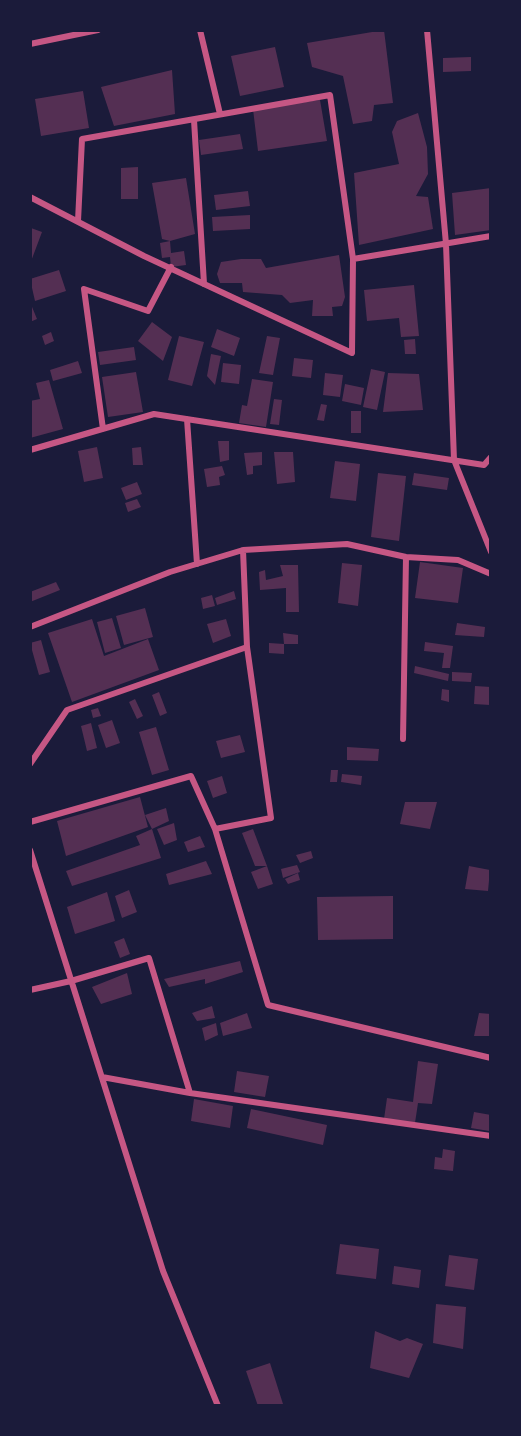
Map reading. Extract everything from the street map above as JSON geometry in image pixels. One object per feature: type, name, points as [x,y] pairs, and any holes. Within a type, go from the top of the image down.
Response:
[{"type":"street","points":[[30,44],[98,30]]},
{"type":"street","points":[[200,30],[220,114]]},
{"type":"street","points":[[427,30],[446,244],[454,460],[491,552]]},
{"type":"street","points":[[30,197],[78,221],[171,267],[204,284],[352,353],[353,259],[330,95],[82,139],[78,221]]},
{"type":"street","points":[[194,120],[204,284]]},
{"type":"street","points":[[353,259],[491,236]]},
{"type":"street","points":[[103,429],[84,289],[148,311],[171,267]]},
{"type":"street","points":[[30,450],[154,414],[484,465],[491,457]]},
{"type":"street","points":[[187,419],[197,564]]},
{"type":"street","points":[[30,627],[197,564],[243,550],[348,544],[406,557],[458,560],[491,574]]},
{"type":"street","points":[[215,830],[271,818],[247,646],[243,550]]},
{"type":"street","points":[[403,739],[406,557]]},
{"type":"street","points":[[30,764],[68,710],[247,646]]},
{"type":"street","points":[[30,822],[191,776],[215,830],[268,1005],[491,1058]]},
{"type":"street","points":[[30,850],[163,1271],[218,1406]]},
{"type":"street","points":[[30,990],[71,981],[149,958],[190,1093]]},
{"type":"street","points":[[102,1077],[190,1093],[491,1136]]},
{"type":"building","points":[[384,30],[393,103],[374,105],[372,121],[353,124],[343,76],[312,67],[307,43]]},
{"type":"building","points":[[275,47],[284,87],[240,96],[231,56]]},
{"type":"building","points":[[471,57],[471,71],[443,72],[443,58]]},
{"type":"building","points":[[172,70],[175,114],[114,126],[101,87]]},
{"type":"building","points":[[83,91],[89,128],[41,136],[35,99]]},
{"type":"building","points":[[320,100],[327,141],[258,151],[253,109]]},
{"type":"building","points":[[418,113],[427,147],[428,174],[416,196],[428,197],[433,229],[359,245],[354,173],[399,164],[392,132],[397,121]]},
{"type":"building","points":[[240,134],[243,149],[201,155],[199,140]]},
{"type":"building","points":[[138,167],[138,199],[121,199],[121,168]]},
{"type":"building","points":[[186,178],[195,234],[170,241],[162,239],[152,183]]},
{"type":"building","points":[[491,188],[491,230],[455,235],[452,193]]},
{"type":"building","points":[[248,191],[250,206],[216,210],[214,195]]},
{"type":"building","points":[[250,215],[250,229],[213,231],[212,217]]},
{"type":"building","points":[[31,228],[42,232],[30,264],[30,230]]},
{"type":"building","points":[[170,241],[171,253],[184,251],[186,265],[171,267],[170,257],[162,258],[160,243]]},
{"type":"building","points":[[339,255],[345,297],[342,306],[332,307],[333,316],[312,316],[313,300],[290,303],[282,295],[243,292],[242,283],[220,283],[217,274],[221,262],[261,259],[266,268]]},
{"type":"building","points":[[59,270],[66,291],[35,301],[30,279]]},
{"type":"building","points":[[414,285],[419,336],[401,337],[399,318],[367,321],[364,290]]},
{"type":"building","points":[[30,302],[37,319],[30,322]]},
{"type":"building","points":[[152,322],[172,337],[163,361],[138,341]]},
{"type":"building","points":[[217,329],[240,338],[234,356],[211,347]]},
{"type":"building","points":[[51,332],[54,341],[45,345],[42,336]]},
{"type":"building","points":[[179,336],[204,342],[192,386],[168,380]]},
{"type":"building","points":[[267,336],[280,338],[273,375],[259,373]]},
{"type":"building","points":[[415,339],[416,354],[405,354],[404,340]]},
{"type":"building","points":[[134,347],[136,360],[100,365],[98,352]]},
{"type":"building","points":[[211,354],[221,356],[215,385],[207,376]]},
{"type":"building","points":[[294,358],[313,360],[311,378],[292,376]]},
{"type":"building","points":[[78,361],[82,373],[53,381],[50,370]]},
{"type":"building","points":[[223,363],[241,365],[239,384],[221,382]]},
{"type":"building","points":[[371,369],[385,372],[377,410],[363,407]]},
{"type":"building","points":[[136,372],[143,412],[108,417],[102,377]]},
{"type":"building","points":[[325,373],[343,375],[340,397],[323,395]]},
{"type":"building","points":[[388,373],[419,374],[423,410],[383,412]]},
{"type":"building","points":[[252,379],[273,382],[266,427],[239,423],[242,405],[247,406]]},
{"type":"building","points":[[49,380],[63,429],[30,438],[30,401],[40,399],[36,383]]},
{"type":"building","points":[[345,384],[364,388],[361,405],[342,401]]},
{"type":"building","points":[[274,399],[282,400],[279,425],[270,424]]},
{"type":"building","points":[[321,404],[327,405],[324,421],[317,420]]},
{"type":"building","points":[[351,411],[361,411],[361,433],[351,433]]},
{"type":"building","points":[[218,441],[229,441],[229,460],[220,462]]},
{"type":"building","points":[[97,447],[103,478],[84,482],[78,451]]},
{"type":"building","points":[[141,447],[143,465],[133,465],[132,448]]},
{"type":"building","points":[[262,452],[262,465],[253,466],[253,474],[247,475],[244,453]]},
{"type":"building","points":[[274,452],[293,452],[295,482],[277,484]]},
{"type":"building","points":[[335,461],[360,464],[356,501],[330,498]]},
{"type":"building","points":[[222,466],[225,475],[219,477],[220,485],[207,487],[204,469]]},
{"type":"building","points":[[378,473],[406,476],[399,541],[371,537]]},
{"type":"building","points":[[414,473],[449,478],[447,490],[412,485]]},
{"type":"building","points":[[137,482],[142,494],[126,500],[121,488]]},
{"type":"building","points":[[137,499],[141,507],[128,512],[125,503]]},
{"type":"building","points":[[420,562],[463,568],[458,603],[415,598]]},
{"type":"building","points":[[342,563],[362,565],[358,606],[338,603]]},
{"type":"building","points":[[280,565],[298,565],[299,612],[286,612],[286,588],[260,590],[259,572],[265,570],[266,580],[283,576]]},
{"type":"building","points":[[56,582],[60,590],[30,602],[30,592]]},
{"type":"building","points":[[234,591],[236,599],[217,605],[215,598]]},
{"type":"building","points":[[212,595],[215,606],[203,609],[201,598]]},
{"type":"building","points":[[145,608],[153,637],[124,645],[116,616]]},
{"type":"building","points":[[112,618],[121,648],[105,653],[97,622]]},
{"type":"building","points":[[92,619],[104,656],[148,639],[159,670],[72,702],[48,633]]},
{"type":"building","points":[[226,619],[231,636],[213,643],[207,624]]},
{"type":"building","points":[[457,623],[485,627],[484,637],[455,635]]},
{"type":"building","points":[[283,633],[298,635],[298,644],[284,644]]},
{"type":"building","points":[[41,640],[50,672],[39,675],[30,643]]},
{"type":"building","points":[[425,642],[453,646],[450,668],[442,668],[444,653],[424,651]]},
{"type":"building","points":[[269,643],[284,644],[284,654],[269,653]]},
{"type":"building","points":[[415,666],[449,674],[448,681],[414,673]]},
{"type":"building","points":[[452,672],[472,673],[471,682],[452,681]]},
{"type":"building","points":[[475,686],[491,687],[490,705],[474,704]]},
{"type":"building","points":[[442,689],[449,690],[449,702],[441,700]]},
{"type":"building","points":[[159,692],[167,713],[160,716],[152,695]]},
{"type":"building","points":[[135,699],[143,716],[137,719],[129,702]]},
{"type":"building","points":[[98,708],[101,716],[93,718],[91,710]]},
{"type":"building","points":[[112,720],[120,743],[106,748],[98,725]]},
{"type":"building","points":[[91,723],[97,748],[87,751],[81,726]]},
{"type":"building","points":[[156,727],[169,770],[152,775],[139,732]]},
{"type":"building","points":[[240,735],[245,752],[221,758],[216,741]]},
{"type":"building","points":[[347,747],[379,749],[378,761],[347,760]]},
{"type":"building","points":[[331,770],[338,770],[337,782],[330,782]]},
{"type":"building","points":[[342,774],[362,776],[361,785],[341,782]]},
{"type":"building","points":[[222,776],[227,793],[213,798],[207,781]]},
{"type":"building","points":[[140,797],[148,827],[66,856],[57,821]]},
{"type":"building","points":[[405,802],[437,802],[430,829],[400,824]]},
{"type":"building","points":[[166,808],[169,821],[152,829],[145,815]]},
{"type":"building","points":[[174,823],[177,840],[164,845],[157,829]]},
{"type":"building","points":[[152,829],[161,858],[72,886],[66,871],[140,845],[136,836]]},
{"type":"building","points":[[253,829],[267,866],[255,866],[242,833]]},
{"type":"building","points":[[200,836],[205,847],[188,852],[184,842]]},
{"type":"building","points":[[311,851],[313,858],[300,863],[296,855]]},
{"type":"building","points":[[206,861],[212,874],[169,885],[166,874]]},
{"type":"building","points":[[297,865],[300,872],[283,878],[281,869]]},
{"type":"building","points":[[267,866],[273,884],[258,889],[251,872]]},
{"type":"building","points":[[469,866],[490,870],[488,891],[465,889]]},
{"type":"building","points":[[298,873],[300,880],[288,884],[285,879]]},
{"type":"building","points":[[129,890],[137,912],[122,918],[115,896]]},
{"type":"building","points":[[107,892],[115,921],[75,934],[67,907]]},
{"type":"building","points":[[393,896],[393,939],[318,940],[317,897]]},
{"type":"building","points":[[124,938],[130,954],[120,958],[114,942]]},
{"type":"building","points":[[240,961],[243,972],[205,984],[205,979],[169,987],[164,979]]},
{"type":"building","points":[[127,973],[132,994],[101,1004],[92,987]]},
{"type":"building","points":[[212,1006],[215,1018],[197,1021],[192,1013]]},
{"type":"building","points":[[247,1013],[252,1028],[223,1036],[220,1023]]},
{"type":"building","points":[[479,1013],[491,1014],[491,1036],[474,1036]]},
{"type":"building","points":[[216,1023],[218,1035],[205,1041],[202,1028]]},
{"type":"building","points":[[418,1061],[438,1064],[432,1104],[418,1103],[415,1123],[384,1119],[387,1098],[413,1102]]},
{"type":"building","points":[[237,1071],[269,1076],[265,1097],[234,1092]]},
{"type":"building","points":[[194,1099],[233,1106],[230,1128],[191,1121]]},
{"type":"building","points":[[251,1109],[327,1125],[323,1145],[247,1128]]},
{"type":"building","points":[[474,1112],[491,1115],[489,1131],[471,1128]]},
{"type":"building","points":[[443,1149],[455,1151],[453,1171],[434,1169],[435,1157],[442,1158]]},
{"type":"building","points":[[340,1244],[379,1249],[376,1279],[336,1274]]},
{"type":"building","points":[[449,1255],[478,1259],[474,1290],[445,1286]]},
{"type":"building","points":[[394,1266],[421,1270],[419,1288],[392,1284]]},
{"type":"building","points":[[436,1304],[466,1307],[463,1349],[433,1343]]},
{"type":"building","points":[[375,1331],[400,1341],[407,1338],[423,1344],[409,1378],[370,1368]]},
{"type":"building","points":[[270,1363],[283,1404],[258,1406],[246,1371]]}]
